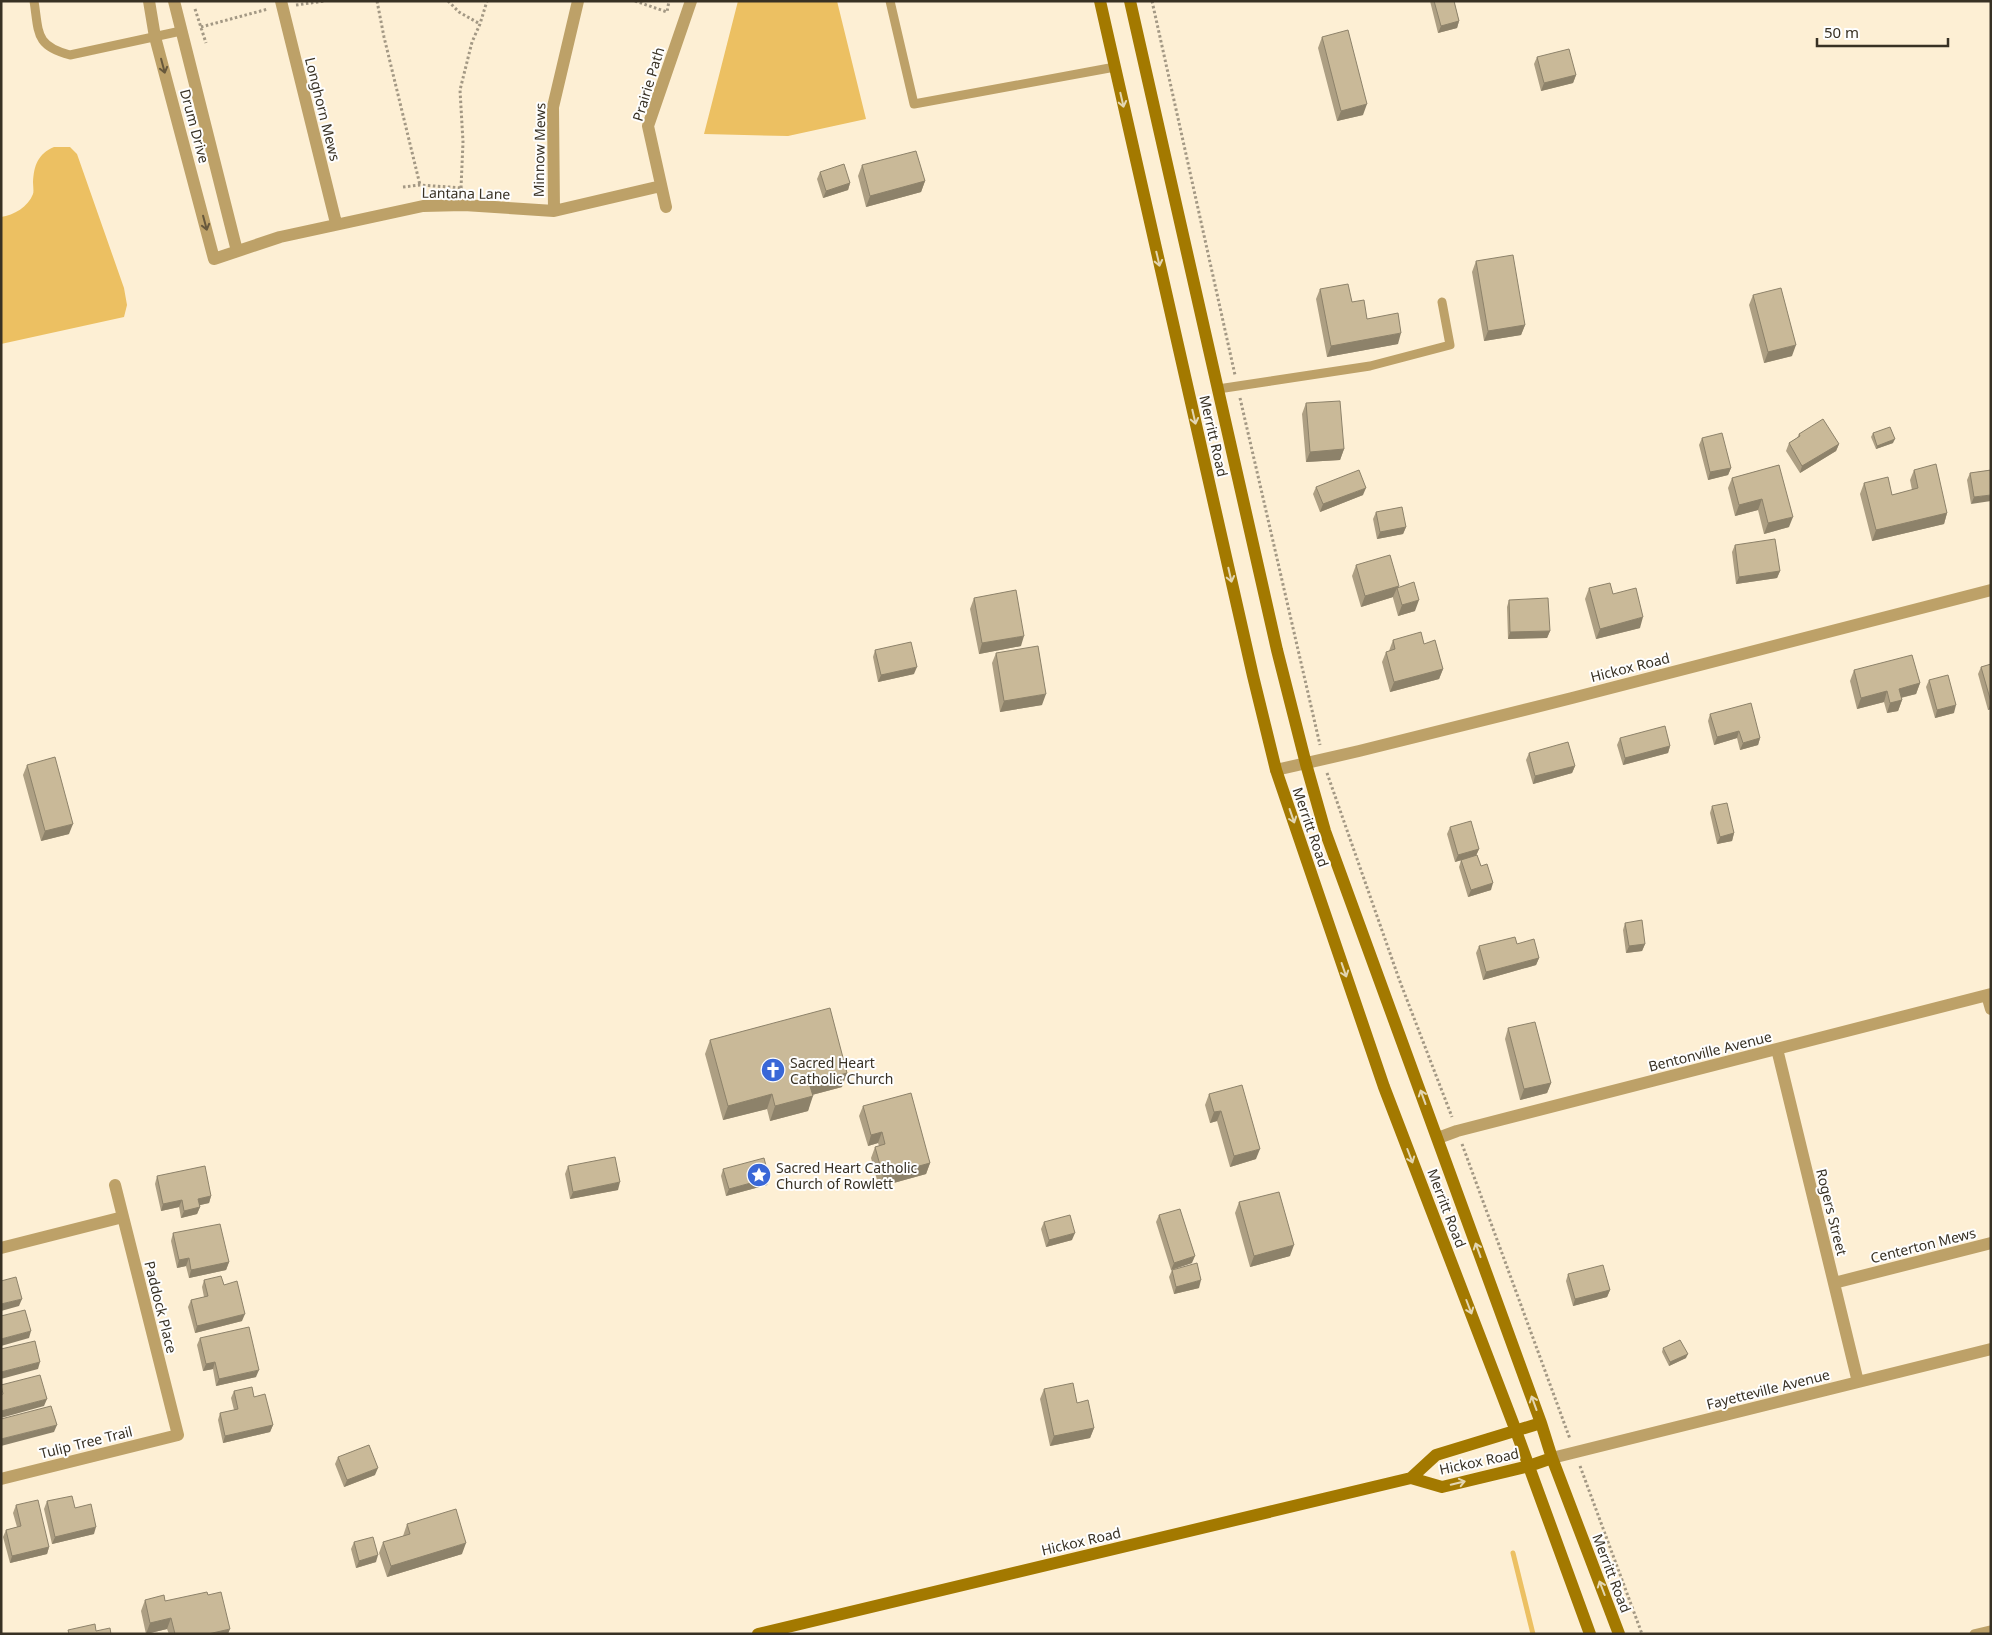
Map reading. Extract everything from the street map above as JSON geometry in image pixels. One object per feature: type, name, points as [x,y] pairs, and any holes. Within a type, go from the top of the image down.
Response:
[{"type":"street","name":"Drum Drive","points":[[148,1],[155,37],[214,259]]},
{"type":"street","name":"Drum Drive","points":[[174,1],[237,251]]},
{"type":"street","name":"Minnow Mews","points":[[554,211],[552,107],[578,1]]},
{"type":"street","name":"Prairie Path","points":[[666,207],[648,126],[691,1]]},
{"type":"street","name":"Merritt Road","points":[[1100,1],[1276,770],[1384,1087],[1516,1431],[1590,1634]]},
{"type":"street","name":"Merritt Road","points":[[1130,1],[1279,659],[1325,831],[1438,1138],[1552,1458],[1619,1634]]},
{"type":"street","name":"Longhorn Mews","points":[[281,4],[336,223]]},
{"type":"street","name":"Lantana Lane","points":[[214,259],[280,237],[336,223],[423,206],[464,205],[554,211],[662,186]]},
{"type":"street","name":"Hickox Road","points":[[1276,770],[1323,760],[1991,590]]},
{"type":"street","name":"Bentonville Avenue","points":[[1438,1138],[1457,1131],[1989,994]]},
{"type":"street","points":[[1989,994],[1991,1009]]},
{"type":"street","name":"Rogers Street","points":[[1777,1049],[1858,1382]]},
{"type":"street","name":"Paddock Place","points":[[115,1185],[178,1436]]},
{"type":"street","points":[[1,1248],[124,1217]]},
{"type":"street","name":"Centerton Mews","points":[[1834,1283],[1991,1243]]},
{"type":"street","name":"Fayetteville Avenue","points":[[1552,1458],[1991,1349]]},
{"type":"street","name":"Hickox Road","points":[[758,1634],[1411,1478],[1436,1455],[1541,1423]]},
{"type":"street","name":"Tulip Tree Trail","points":[[1,1479],[178,1436]]},
{"type":"street","name":"Hickox Road","points":[[1411,1478],[1442,1487],[1528,1466],[1552,1458]]},
{"type":"lane","points":[[34,1],[40,37],[53,50],[70,55],[181,31]]},
{"type":"lane","points":[[890,1],[914,104],[1115,67]]},
{"type":"lane","points":[[1218,389],[1370,366],[1450,345],[1442,302]]},
{"type":"lane","points":[[1974,1634],[1991,1630]]},
{"type":"path","points":[[201,27],[281,4],[325,1]]},
{"type":"path","points":[[378,1],[384,37],[420,185]]},
{"type":"path","points":[[448,1],[459,12],[480,24]]},
{"type":"path","points":[[461,188],[463,142],[460,90],[472,42],[488,1]]},
{"type":"path","points":[[636,1],[667,12],[669,1]]},
{"type":"path","points":[[1152,1],[1237,386],[1323,760],[1399,979],[1457,1131],[1642,1634]]},
{"type":"path","points":[[195,9],[206,43]]},
{"type":"path","points":[[403,187],[420,185],[470,190]]},
{"type":"shaded area","points":[[738,1],[837,1],[866,119],[788,136],[704,134]]},
{"type":"shaded area","points":[[54,147],[70,147],[77,154],[124,288],[127,305],[124,317],[1,344],[1,217],[16,212],[28,203],[33,194],[36,165],[44,153]]},
{"type":"building","points":[[1434,1],[1454,1],[1459,21],[1441,26]]},
{"type":"building","points":[[1348,30],[1367,104],[1341,111],[1322,37]]},
{"type":"building","points":[[1569,49],[1576,75],[1544,83],[1537,57]]},
{"type":"building","points":[[916,151],[925,181],[870,196],[862,165]]},
{"type":"building","points":[[844,164],[850,183],[826,191],[820,172]]},
{"type":"building","points":[[1513,255],[1525,325],[1488,331],[1476,261]]},
{"type":"building","points":[[1348,284],[1352,302],[1364,300],[1367,319],[1398,313],[1401,333],[1331,346],[1320,289]]},
{"type":"building","points":[[1781,288],[1796,345],[1768,352],[1753,295]]},
{"type":"building","points":[[1340,401],[1344,449],[1310,452],[1306,403]]},
{"type":"building","points":[[1823,419],[1839,444],[1802,466],[1789,443],[1800,436],[1799,434]]},
{"type":"building","points":[[1890,427],[1895,439],[1877,446],[1873,433]]},
{"type":"building","points":[[1722,433],[1731,468],[1710,472],[1702,438]]},
{"type":"building","points":[[1936,464],[1947,513],[1876,530],[1864,483],[1888,477],[1892,495],[1918,488],[1914,470]]},
{"type":"building","points":[[1779,465],[1793,517],[1768,523],[1762,499],[1739,505],[1732,478]]},
{"type":"building","points":[[1359,470],[1366,488],[1323,504],[1316,487]]},
{"type":"building","points":[[1991,470],[1991,495],[1974,497],[1970,473]]},
{"type":"building","points":[[1402,507],[1406,527],[1380,532],[1376,512]]},
{"type":"building","points":[[1775,539],[1780,571],[1739,577],[1735,545]]},
{"type":"building","points":[[1390,555],[1399,586],[1365,596],[1356,565]]},
{"type":"building","points":[[1414,582],[1419,600],[1402,605],[1397,588]]},
{"type":"building","points":[[1610,583],[1613,594],[1636,588],[1643,617],[1600,629],[1589,588]]},
{"type":"building","points":[[1016,590],[1024,636],[982,643],[974,598]]},
{"type":"building","points":[[1548,598],[1550,631],[1510,632],[1509,600]]},
{"type":"building","points":[[1421,632],[1424,644],[1435,640],[1443,669],[1394,682],[1386,652],[1395,649],[1393,640]]},
{"type":"building","points":[[911,642],[917,667],[881,675],[875,650]]},
{"type":"building","points":[[1038,646],[1046,694],[1004,701],[996,653]]},
{"type":"building","points":[[1912,655],[1920,683],[1899,689],[1902,700],[1890,703],[1887,691],[1861,698],[1854,670]]},
{"type":"building","points":[[1991,664],[1991,702],[1981,667]]},
{"type":"building","points":[[1948,675],[1956,705],[1937,710],[1929,680]]},
{"type":"building","points":[[1751,703],[1760,738],[1743,743],[1739,731],[1717,737],[1710,714]]},
{"type":"building","points":[[1665,726],[1670,746],[1625,758],[1620,738]]},
{"type":"building","points":[[1568,742],[1575,766],[1535,776],[1529,753]]},
{"type":"building","points":[[55,757],[73,824],[45,831],[27,765]]},
{"type":"building","points":[[1727,803],[1734,833],[1720,837],[1712,806]]},
{"type":"building","points":[[1471,821],[1479,849],[1458,855],[1450,827]]},
{"type":"building","points":[[1477,855],[1481,866],[1487,864],[1493,883],[1471,890],[1461,860]]},
{"type":"building","points":[[1642,920],[1645,944],[1629,946],[1625,923]]},
{"type":"building","points":[[1515,937],[1517,944],[1534,939],[1539,958],[1486,972],[1479,946]]},
{"type":"building","name":"Sacred Heart Catholic Church","points":[[830,1008],[847,1073],[809,1083],[813,1096],[775,1106],[772,1094],[728,1106],[710,1040]]},
{"type":"building","points":[[1535,1022],[1551,1083],[1524,1089],[1508,1028]]},
{"type":"building","points":[[1242,1085],[1260,1149],[1234,1156],[1221,1111],[1214,1112],[1209,1094]]},
{"type":"building","points":[[911,1093],[930,1163],[883,1176],[875,1147],[885,1144],[882,1132],[871,1135],[863,1106]]},
{"type":"building","points":[[615,1157],[620,1182],[573,1192],[568,1166]]},
{"type":"building","points":[[764,1158],[769,1178],[729,1189],[723,1169]]},
{"type":"building","points":[[205,1166],[211,1196],[198,1199],[200,1207],[184,1211],[182,1200],[163,1204],[157,1176]]},
{"type":"building","points":[[1279,1192],[1294,1245],[1254,1256],[1239,1202]]},
{"type":"building","points":[[1180,1209],[1195,1256],[1174,1263],[1159,1215]]},
{"type":"building","points":[[1070,1215],[1075,1233],[1049,1240],[1044,1222]]},
{"type":"building","points":[[220,1224],[229,1262],[191,1270],[189,1258],[179,1260],[173,1233]]},
{"type":"building","points":[[1197,1263],[1201,1280],[1176,1287],[1172,1270]]},
{"type":"building","points":[[1603,1265],[1610,1290],[1575,1299],[1568,1274]]},
{"type":"building","points":[[221,1276],[224,1285],[237,1281],[245,1314],[197,1326],[191,1300],[208,1296],[204,1280]]},
{"type":"building","points":[[16,1277],[22,1299],[1,1304],[1,1281]]},
{"type":"building","points":[[25,1310],[31,1331],[1,1339],[1,1316]]},
{"type":"building","points":[[249,1327],[259,1370],[219,1379],[215,1362],[206,1364],[200,1338]]},
{"type":"building","points":[[1680,1340],[1688,1354],[1670,1362],[1663,1348]]},
{"type":"building","points":[[35,1341],[40,1362],[1,1372],[1,1349]]},
{"type":"building","points":[[40,1375],[47,1399],[1,1411],[1,1395],[3,1394],[1,1385]]},
{"type":"building","points":[[1073,1383],[1077,1403],[1088,1400],[1094,1428],[1054,1436],[1044,1389]]},
{"type":"building","points":[[252,1387],[254,1397],[265,1394],[273,1425],[225,1436],[220,1413],[238,1409],[234,1391]]},
{"type":"building","points":[[51,1406],[57,1425],[1,1439],[1,1419]]},
{"type":"building","points":[[369,1445],[378,1468],[347,1480],[338,1457]]},
{"type":"building","points":[[72,1496],[75,1508],[91,1504],[96,1527],[55,1537],[47,1501]]},
{"type":"building","points":[[38,1500],[49,1547],[12,1556],[6,1530],[21,1526],[16,1505]]},
{"type":"building","points":[[456,1509],[466,1543],[391,1566],[383,1542],[410,1534],[407,1524]]},
{"type":"building","points":[[373,1537],[378,1555],[359,1561],[354,1542]]},
{"type":"building","points":[[207,1592],[208,1595],[221,1592],[230,1629],[208,1634],[175,1634],[171,1618],[150,1623],[145,1600],[164,1595],[165,1601]]},
{"type":"building","points":[[95,1624],[96,1631],[110,1628],[111,1634],[69,1634],[68,1630]]},
{"type":"waterway","points":[[1513,1553],[1533,1634]]},
{"type":"place","name":"Sacred Heart Catholic Church","points":[[773,1070]]},
{"type":"place","name":"Sacred Heart Catholic Church of Rowlett","points":[[759,1175]]}]
